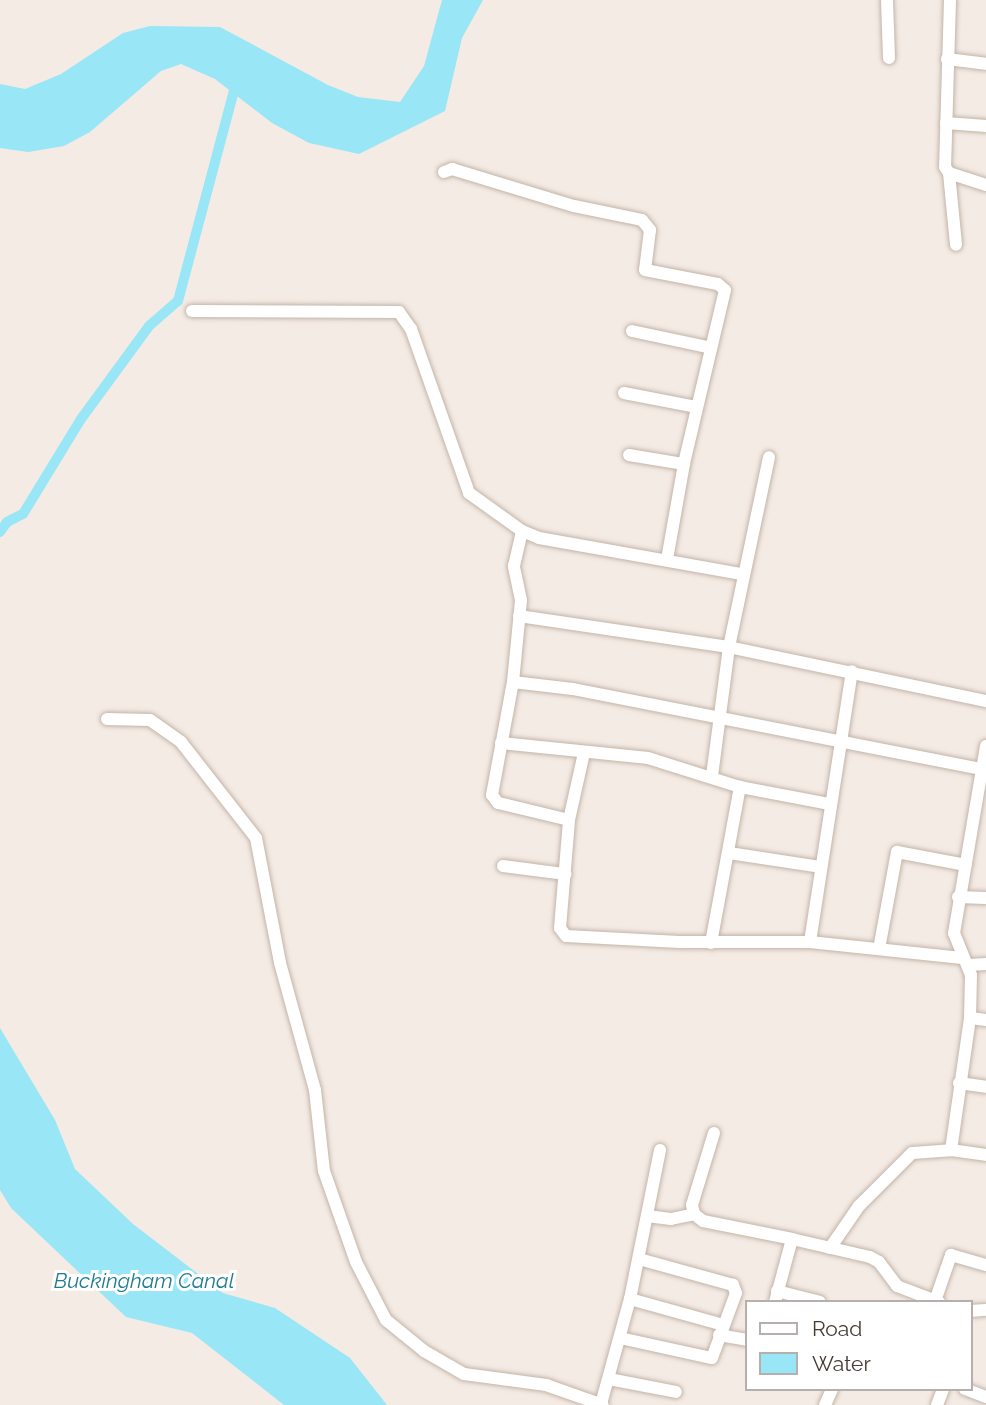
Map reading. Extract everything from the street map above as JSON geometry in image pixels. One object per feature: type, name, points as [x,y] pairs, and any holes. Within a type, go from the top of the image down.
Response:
[{"type":"street","points":[[887,0],[888,58]]},
{"type":"street","points":[[950,0],[945,167],[949,173],[956,244]]},
{"type":"street","points":[[947,59],[986,64]]},
{"type":"street","points":[[946,123],[986,126]]},
{"type":"street","points":[[444,172],[452,169],[646,222],[650,230],[647,272],[718,284],[725,290],[696,407],[667,559]]},
{"type":"street","points":[[949,173],[986,185]]},
{"type":"street","points":[[192,311],[399,312],[421,354],[468,493],[522,531],[539,538],[742,574]]},
{"type":"street","points":[[632,331],[711,348]]},
{"type":"street","points":[[624,393],[696,407]]},
{"type":"street","points":[[629,455],[684,464]]},
{"type":"street","points":[[712,776],[717,716],[742,574],[769,457]]},
{"type":"street","points":[[522,531],[514,566],[519,616],[513,682],[493,800],[569,820]]},
{"type":"street","points":[[519,616],[729,647],[986,701]]},
{"type":"street","points":[[810,942],[829,804],[842,743],[852,671]]},
{"type":"street","points":[[513,682],[717,716],[982,769]]},
{"type":"street","points":[[107,719],[150,720],[181,742],[256,838],[280,963],[316,1090],[324,1171],[356,1262],[386,1320],[424,1351],[464,1374],[536,1383],[602,1404],[639,1259],[660,1150]]},
{"type":"street","points":[[501,743],[648,758],[740,787],[829,804]]},
{"type":"street","points":[[945,1150],[970,1018],[965,961],[955,942],[958,897],[986,746]]},
{"type":"street","points":[[584,753],[569,820],[560,928],[566,936],[712,943],[810,942],[986,964]]},
{"type":"street","points":[[712,943],[740,787]]},
{"type":"street","points":[[880,949],[897,852],[966,865]]},
{"type":"street","points":[[729,853],[820,867]]},
{"type":"street","points":[[503,866],[565,874]]},
{"type":"street","points":[[958,897],[986,898]]},
{"type":"street","points":[[970,1018],[986,1020]]},
{"type":"street","points":[[959,1083],[986,1087]]},
{"type":"street","points":[[714,1133],[692,1205],[694,1214],[703,1221],[870,1257],[879,1262],[897,1286],[934,1300]]},
{"type":"street","points":[[830,1248],[859,1206],[901,1160],[923,1149],[986,1155]]},
{"type":"street","points":[[647,1216],[671,1219],[694,1214]]},
{"type":"street","points":[[792,1239],[776,1297],[802,1300]]},
{"type":"street","points":[[937,1300],[951,1255],[986,1265]]},
{"type":"street","points":[[620,1338],[707,1359],[714,1355],[736,1293],[733,1285],[639,1259]]},
{"type":"street","points":[[629,1298],[744,1339]]},
{"type":"street","points":[[609,1379],[676,1392]]},
{"type":"water","points":[[442,0],[483,0],[462,38],[445,111],[359,154],[309,143],[272,123],[215,79],[181,64],[161,71],[90,132],[64,146],[28,152],[0,148],[0,84],[25,89],[61,74],[123,33],[150,26],[220,27],[328,85],[358,97],[400,102],[424,66]]},
{"type":"water","name":"Buckingham Canal","points":[[0,1028],[55,1120],[75,1169],[133,1224],[223,1293],[275,1308],[350,1358],[387,1405],[284,1405],[192,1333],[126,1317],[11,1208],[0,1190]]},
{"type":"waterway","points":[[0,532],[7,522],[23,514],[81,419],[149,326],[178,301],[236,83]]}]
